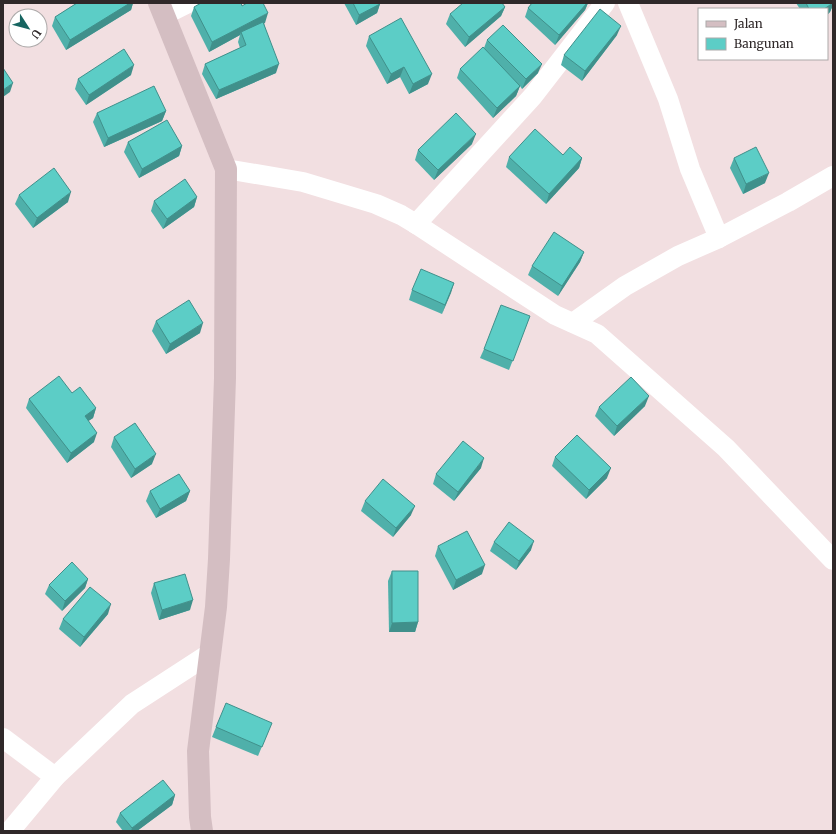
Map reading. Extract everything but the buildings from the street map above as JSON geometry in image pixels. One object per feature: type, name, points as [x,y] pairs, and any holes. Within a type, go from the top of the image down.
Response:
[{"type":"street","points":[[188,3],[162,9],[226,169],[225,386],[218,566],[216,607],[198,750],[200,817],[202,831]]},
{"type":"street","points":[[416,224],[533,96],[605,3]]},
{"type":"street","points":[[628,3],[668,99],[690,169],[719,238]]},
{"type":"street","points":[[226,169],[303,182],[376,204],[416,224],[555,315],[598,334],[726,448],[833,560]]},
{"type":"street","points":[[573,323],[625,286],[678,256],[719,238],[788,202],[833,176]]},
{"type":"street","points":[[10,831],[55,778],[132,704],[209,654]]},
{"type":"street","points":[[3,738],[55,778]]}]
